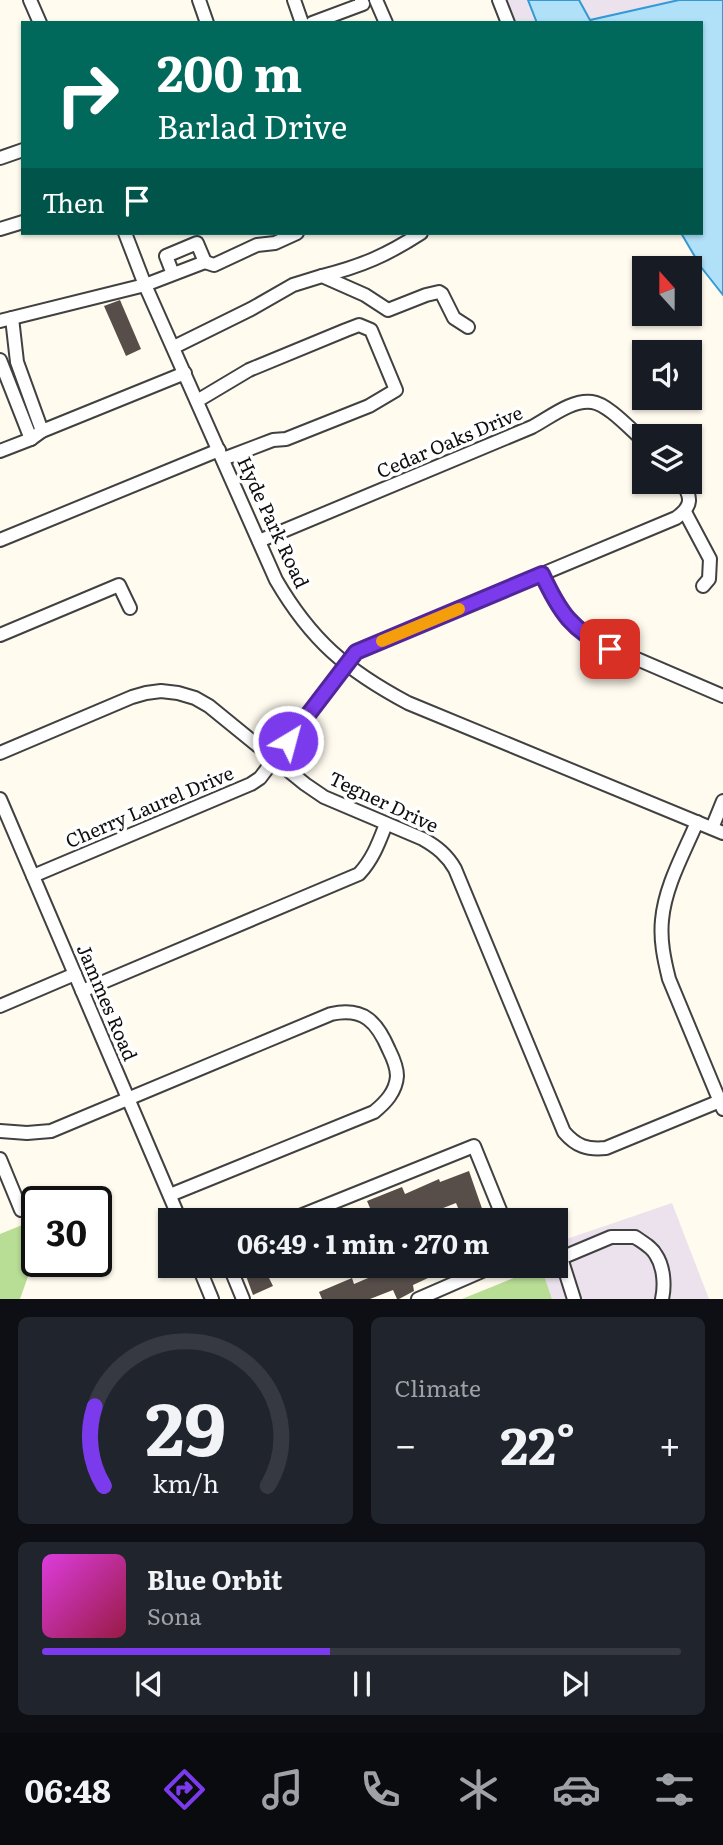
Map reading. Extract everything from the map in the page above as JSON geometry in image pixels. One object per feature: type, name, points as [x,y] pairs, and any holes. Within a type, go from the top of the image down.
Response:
[{"type":"street","points":[[198,0],[206,21]]},
{"type":"street","points":[[294,0],[301,21]]},
{"type":"street","points":[[317,21],[362,4],[361,0]]},
{"type":"street","points":[[376,0],[385,21]]},
{"type":"street","points":[[499,0],[507,21]]},
{"type":"street","points":[[33,1],[39,21]]},
{"type":"street","points":[[0,158],[21,151]]},
{"type":"street","points":[[0,229],[21,223]]},
{"type":"street","name":"Hyde Park Road","points":[[126,235],[145,285],[276,580],[307,626],[346,665],[408,703],[717,831]]},
{"type":"street","points":[[42,431],[17,362],[6,320],[145,285],[205,262],[214,265],[257,245],[275,243],[293,235]]},
{"type":"street","points":[[174,347],[293,285],[367,263],[418,235]]},
{"type":"street","points":[[173,274],[166,256],[197,243],[205,262]]},
{"type":"street","points":[[322,276],[365,295],[388,310],[439,292],[454,318],[468,327]]},
{"type":"street","points":[[0,540],[221,455],[273,439],[286,439],[369,406],[396,390],[371,330],[359,325],[249,370],[197,401]]},
{"type":"street","points":[[0,360],[31,439]]},
{"type":"street","points":[[0,451],[31,439],[42,431],[185,373]]},
{"type":"street","name":"Cedar Oaks Drive","points":[[259,541],[532,427],[581,402],[590,401],[606,408],[632,431]]},
{"type":"street","points":[[688,494],[687,508],[710,559],[709,579],[703,586]]},
{"type":"street","name":"Cherry Laurel Drive","points":[[33,876],[260,778],[356,652],[676,518],[687,508]]},
{"type":"street","points":[[542,574],[554,601],[578,630],[595,641],[723,696]]},
{"type":"street","points":[[0,635],[119,584],[130,608]]},
{"type":"street","name":"Tegner Drive","points":[[0,753],[132,697],[161,691],[195,698],[209,706],[324,797],[423,839],[437,847],[449,859],[564,1132],[572,1141],[582,1147],[606,1148],[721,1105]]},
{"type":"street","name":"Jammes Road","points":[[0,799],[175,1208]]},
{"type":"street","points":[[717,831],[723,801]]},
{"type":"street","points":[[696,822],[666,899],[662,937],[669,979],[721,1105]]},
{"type":"street","points":[[82,991],[359,874],[375,853],[386,824]]},
{"type":"street","points":[[0,1006],[75,974]]},
{"type":"street","points":[[0,1130],[27,1133],[51,1131],[331,1014],[355,1012],[369,1018],[378,1027],[395,1064],[397,1077],[386,1102],[374,1112],[170,1195]]},
{"type":"street","points":[[320,1208],[474,1146],[499,1208]]},
{"type":"street","points":[[0,1159],[21,1210]]},
{"type":"street","points":[[573,1299],[561,1258],[611,1237],[635,1237],[656,1254],[664,1283],[662,1299]]},
{"type":"street","points":[[203,1278],[212,1299]]},
{"type":"street","points":[[234,1278],[243,1299]]},
{"type":"street","points":[[418,1299],[466,1278]]},
{"type":"shaded area","points":[[505,0],[528,0],[536,21],[513,21]]},
{"type":"shaded area","points":[[579,0],[679,0],[590,20]]},
{"type":"shaded area","points":[[672,1203],[709,1299],[552,1299],[545,1278],[568,1278],[568,1239]]},
{"type":"green space","points":[[21,1225],[21,1277],[28,1277],[20,1299],[0,1299],[0,1234]]},
{"type":"green space","points":[[514,1278],[545,1278],[552,1299],[462,1299]]},
{"type":"water","points":[[528,0],[579,0],[590,20],[679,0],[723,0],[723,295],[702,268],[702,256],[695,256],[682,235],[703,235],[703,21],[536,21]]},
{"type":"building","points":[[120,300],[141,349],[126,356],[104,306]]},
{"type":"building","points":[[469,1171],[482,1208],[458,1208],[456,1203],[443,1208],[370,1208],[367,1201],[402,1187],[405,1194],[439,1179],[440,1182]]},
{"type":"building","points":[[247,1278],[269,1278],[273,1286],[253,1295]]},
{"type":"building","points":[[352,1278],[354,1284],[368,1278],[428,1278],[413,1285],[414,1291],[399,1299],[393,1290],[370,1299],[322,1299],[319,1292]]},
{"type":"slow traffic","points":[[382,641],[459,609]]},
{"type":"route","points":[[288,741],[356,652],[542,574],[554,601],[566,618],[578,630],[610,649]]}]
